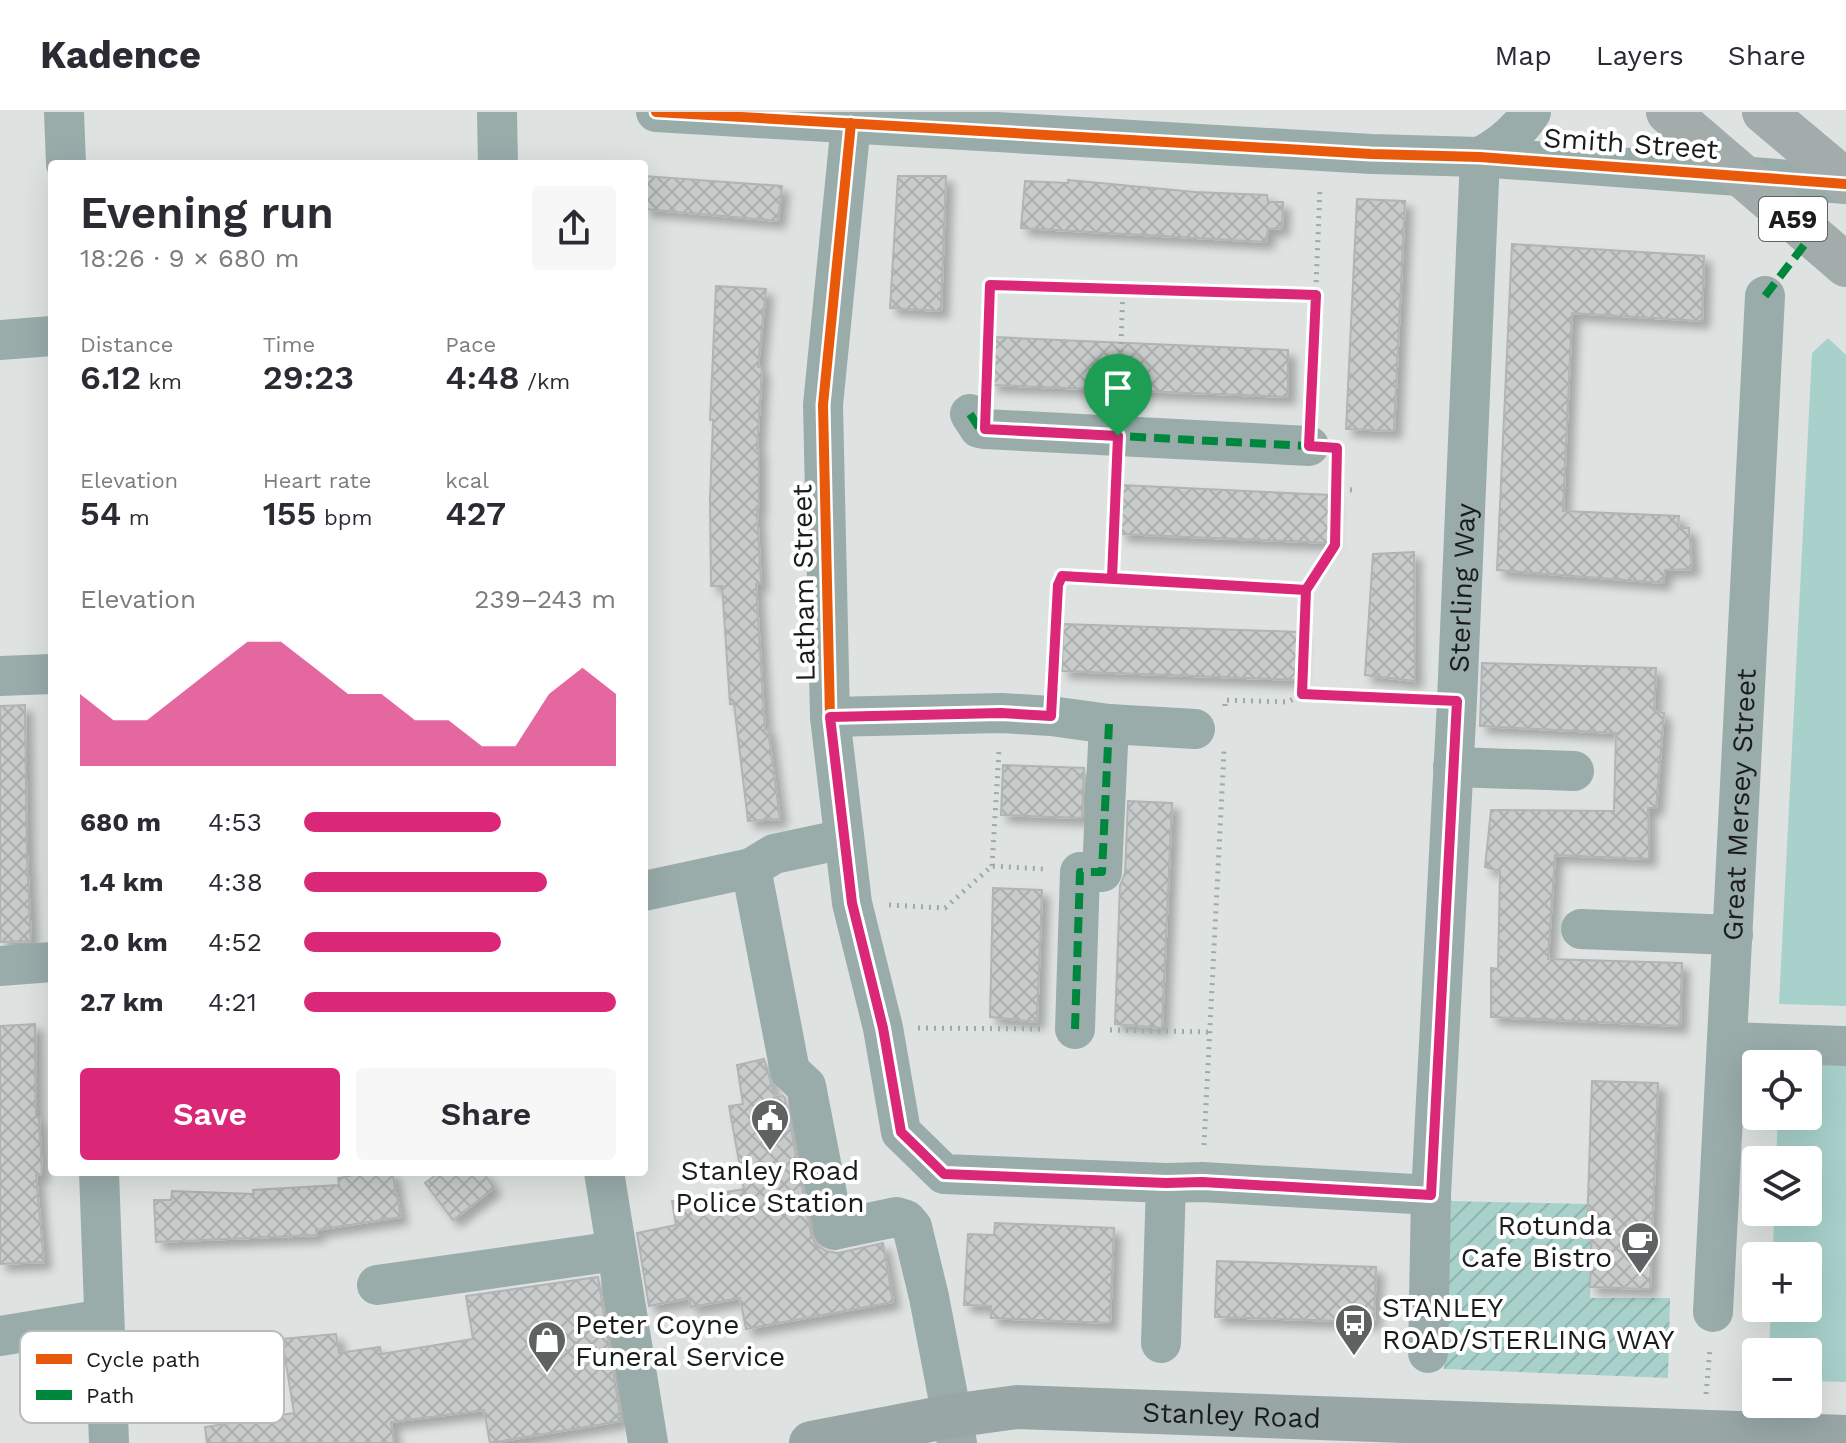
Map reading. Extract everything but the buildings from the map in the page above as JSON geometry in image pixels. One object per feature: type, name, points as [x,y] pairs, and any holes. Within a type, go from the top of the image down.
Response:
[{"type":"highway","name":"A59","points":[[1668,112],[1846,265]]},
{"type":"highway","name":"A59","points":[[1764,112],[1846,182]]},
{"type":"main road","name":"Stanley Road","points":[[811,1443],[954,1429],[1017,1407],[1225,1429],[1703,1431],[1846,1437]]},
{"type":"street","points":[[497,112],[498,160]]},
{"type":"street","name":"Smith Street","points":[[656,112],[851,123],[942,120],[1322,150],[1480,157],[1846,182]]},
{"type":"street","name":"Smith Street","points":[[1480,157],[1513,134],[1531,112]]},
{"type":"street","points":[[65,114],[66,160]]},
{"type":"street","name":"Latham Street","points":[[851,123],[823,405],[830,717],[852,903],[883,1028],[901,1132],[944,1174],[1184,1183]]},
{"type":"street","name":"Sterling Way","points":[[1428,1353],[1431,1195],[1457,701],[1480,157]]},
{"type":"street","name":"Great Mersey Street","points":[[1713,1312],[1765,296]]},
{"type":"street","points":[[0,340],[48,336]]},
{"type":"street","points":[[977,422],[1118,436],[1309,446]]},
{"type":"street","points":[[0,676],[48,674]]},
{"type":"street","points":[[830,717],[1001,713],[1109,724],[1215,729]]},
{"type":"street","points":[[1075,1029],[1080,872],[1102,872],[1109,724]]},
{"type":"street","points":[[1453,767],[1574,771]]},
{"type":"street","points":[[648,890],[751,868],[774,854],[844,839]]},
{"type":"street","points":[[751,868],[790,1071],[806,1086],[834,1230],[896,1217],[906,1220],[912,1227],[954,1429]]},
{"type":"street","points":[[1581,929],[1733,935]]},
{"type":"street","points":[[0,966],[48,962]]},
{"type":"street","points":[[1727,1042],[1846,1046]]},
{"type":"street","points":[[99,1176],[104,1331]]},
{"type":"street","points":[[605,1176],[648,1443]]},
{"type":"street","points":[[1161,1343],[1184,1183],[1431,1195]]},
{"type":"street","points":[[377,1285],[616,1251]]},
{"type":"street","points":[[31,1331],[104,1319]]},
{"type":"street","points":[[0,1336],[20,1333]]},
{"type":"street","points":[[108,1423],[109,1443]]},
{"type":"path","points":[[1302,694],[1306,590],[1335,545],[1337,448],[1309,446],[1322,150]]},
{"type":"path","points":[[977,422],[990,285],[1316,295]]},
{"type":"path","points":[[1112,578],[1123,289]]},
{"type":"path","points":[[1337,489],[1353,490]]},
{"type":"path","points":[[1051,716],[1058,585],[1062,576],[1306,590]]},
{"type":"path","points":[[1184,1183],[1215,729],[1225,700],[1288,702],[1302,694],[1457,701]]},
{"type":"path","points":[[852,903],[945,908],[992,866],[1001,713]]},
{"type":"path","points":[[992,866],[1080,872]]},
{"type":"path","points":[[1703,1431],[1713,1312]]},
{"type":"shaded area","points":[[1828,338],[1846,355],[1846,1006],[1779,1004],[1812,353]]},
{"type":"shaded area","points":[[1822,1060],[1846,1061],[1846,1382],[1822,1381],[1822,1338],[1770,1338],[1770,1322],[1822,1322],[1822,1242],[1773,1242],[1774,1226],[1822,1226],[1822,1146],[1777,1146],[1777,1130],[1822,1130]]},
{"type":"shaded area","points":[[1451,1201],[1588,1204],[1587,1226],[1592,1227],[1590,1298],[1670,1298],[1668,1378],[1444,1369]]},
{"type":"marked path","points":[[1765,296],[1812,235]]},
{"type":"marked path","points":[[970,414],[979,428],[985,429],[1309,446]]},
{"type":"marked path","points":[[1075,1029],[1080,872],[1102,872],[1109,724]]},
{"type":"cycle path","points":[[656,112],[1371,154],[1480,157],[1846,184]]},
{"type":"cycle path","points":[[851,123],[823,405],[830,717],[852,903],[883,1028],[901,1132],[944,1174],[1202,1182],[1431,1195]]},
{"type":"place","name":"Stanley Road Police Station","points":[[770,1152]]},
{"type":"place","name":"Rotunda Cafe Bistro","points":[[1640,1275]]},
{"type":"place","name":"STANLEY ROAD/STERLING WAY","points":[[1354,1357]]},
{"type":"place","name":"Peter Coyne Funeral Service","points":[[547,1374]]},
{"type":"route","points":[[1118,436],[985,429],[990,285],[1316,295],[1309,446],[1337,448],[1337,489],[1335,545],[1306,590],[1062,576],[1058,585],[1051,716],[1001,713],[830,717],[852,903],[883,1028],[901,1132],[944,1174],[1202,1182],[1431,1195],[1457,701],[1302,694],[1306,590],[1112,578],[1118,436]]}]
